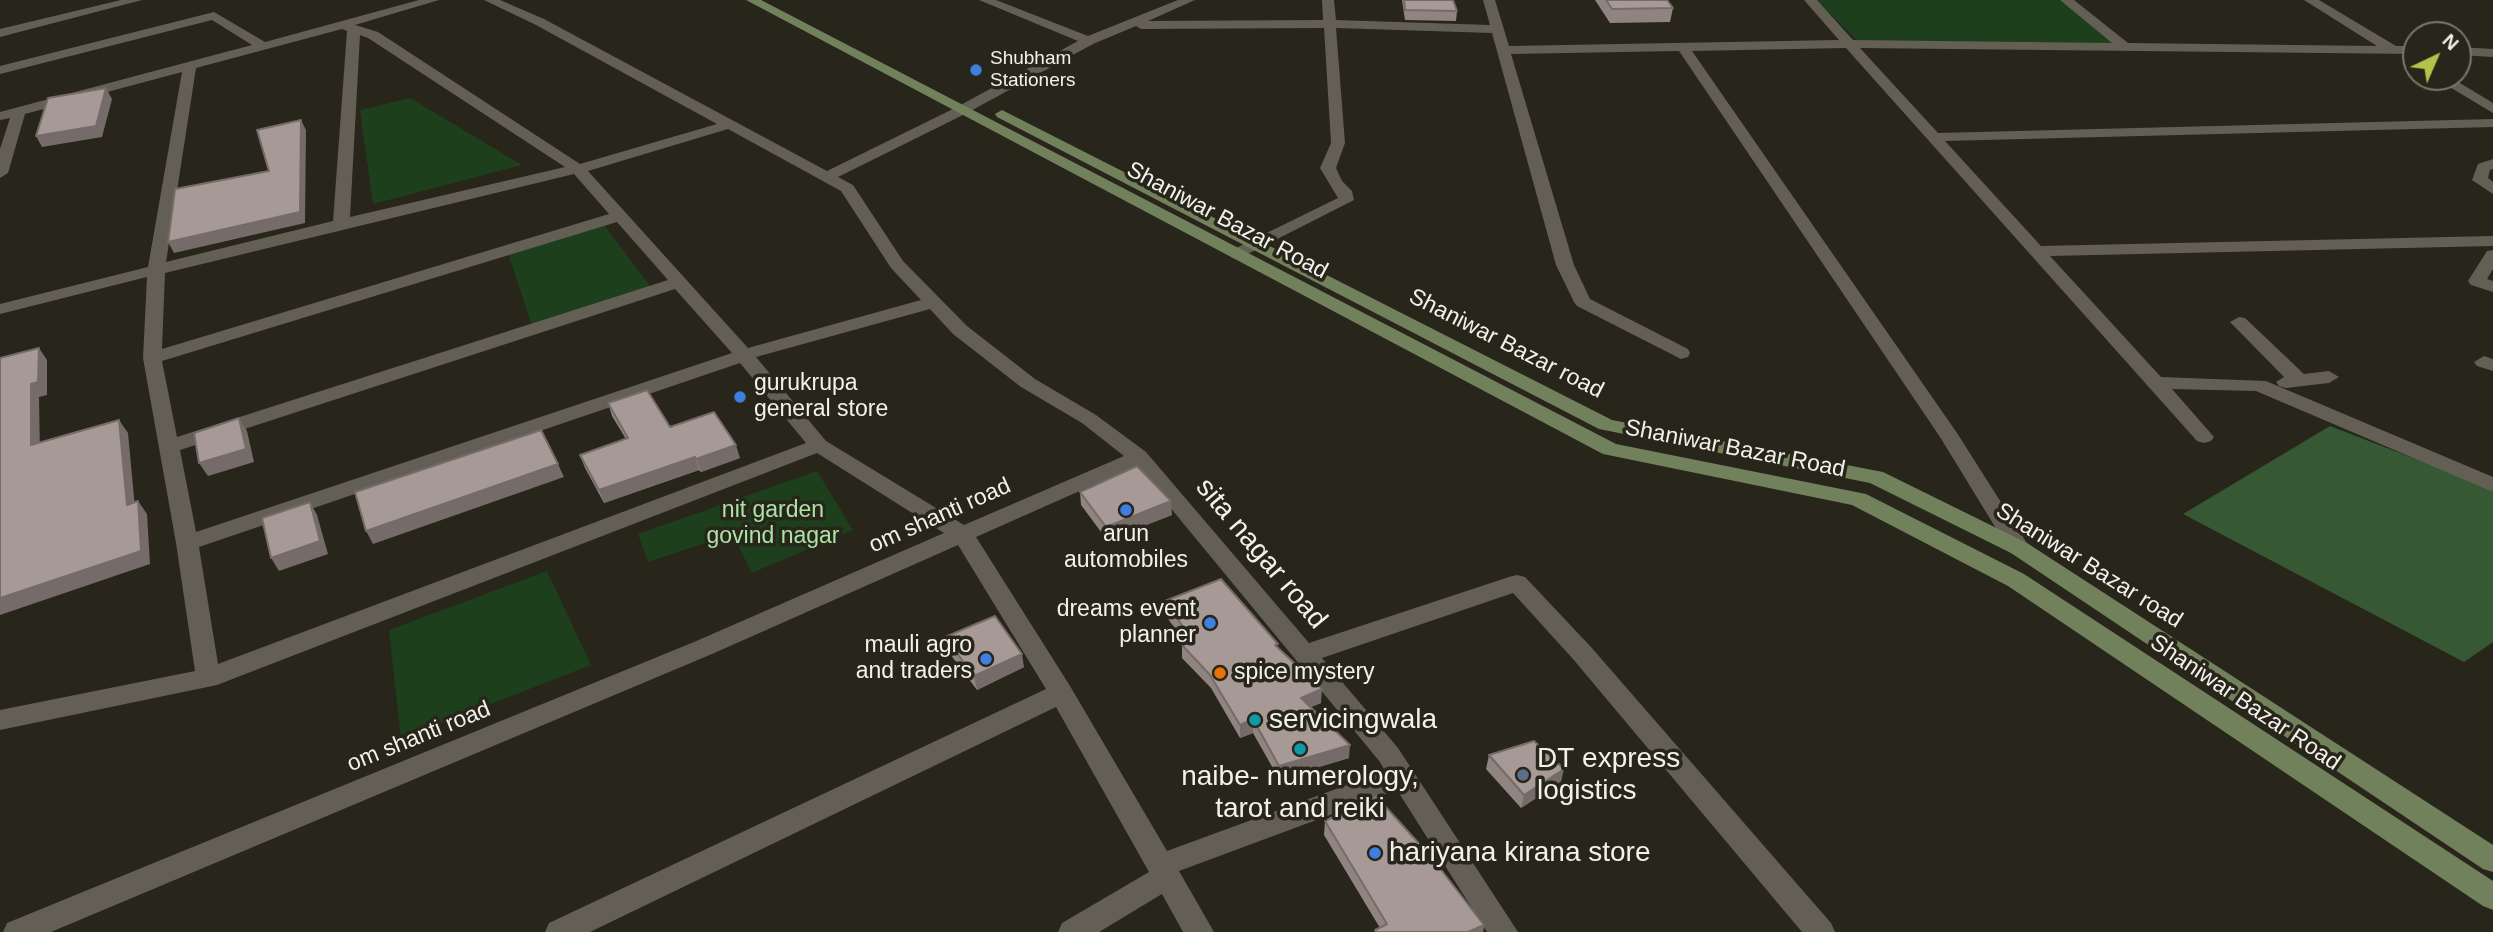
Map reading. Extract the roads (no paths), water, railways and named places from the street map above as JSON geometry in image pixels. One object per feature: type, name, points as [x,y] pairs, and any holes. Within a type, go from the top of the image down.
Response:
[{"type":"main road","name":"Shaniwar Bazar Road","points":[[751,0],[969,105],[1238,254],[1610,450],[1858,499],[2016,580],[2493,897]]},
{"type":"main road","points":[[780,0],[969,105]]},
{"type":"main road","name":"Shaniwar Bazar road","points":[[969,105],[1258,245],[1606,425],[1876,477],[2019,548],[2493,860]]},
{"type":"street","points":[[0,33],[136,0]]},
{"type":"street","points":[[0,116],[263,46],[348,27],[433,0]]},
{"type":"street","points":[[490,0],[540,22],[846,188],[897,264],[960,330],[1028,383],[1089,419],[1139,457]]},
{"type":"street","points":[[988,1],[1014,0]]},
{"type":"street","points":[[827,177],[1088,41],[1189,0]]},
{"type":"street","points":[[1238,254],[1346,200],[1344,191],[1335,183],[1328,168],[1338,143],[1328,0]]},
{"type":"street","points":[[1489,0],[1565,265],[1583,302],[1681,353]]},
{"type":"street","points":[[1810,0],[2204,437]]},
{"type":"street","points":[[2066,0],[2125,47]]},
{"type":"street","points":[[2310,0],[2402,54]]},
{"type":"street","points":[[988,1],[1088,41]]},
{"type":"street","points":[[0,70],[210,12],[263,46]]},
{"type":"street","points":[[1128,24],[1330,24],[1497,29]]},
{"type":"street","points":[[348,27],[373,35],[578,169],[744,355],[819,445],[962,535],[1061,693],[1199,932]]},
{"type":"street","points":[[341,224],[348,27]]},
{"type":"street","points":[[1503,50],[1851,44],[2402,49]]},
{"type":"street","points":[[1683,47],[1950,437],[2019,548]]},
{"type":"street","points":[[2472,52],[2493,53]]},
{"type":"street","points":[[190,65],[156,270],[152,358],[187,543],[208,678]]},
{"type":"street","points":[[2464,91],[2493,108]]},
{"type":"street","points":[[0,173],[19,111]]},
{"type":"street","points":[[1935,137],[2493,123]]},
{"type":"street","points":[[0,309],[341,224],[578,169],[731,124]]},
{"type":"street","points":[[2493,164],[2483,167],[2480,180],[2493,189]]},
{"type":"street","points":[[152,358],[620,216]]},
{"type":"street","points":[[2037,251],[2493,241]]},
{"type":"street","points":[[2493,255],[2477,281],[2493,287]]},
{"type":"street","points":[[169,447],[679,282]]},
{"type":"street","points":[[187,543],[744,355],[933,302]]},
{"type":"street","points":[[2239,323],[2299,380]]},
{"type":"street","points":[[2156,383],[2259,384],[2329,377]]},
{"type":"street","points":[[2259,384],[2493,485]]},
{"type":"street","points":[[0,720],[208,678],[819,445]]},
{"type":"street","name":"om shanti road","points":[[24,931],[704,648],[1139,457]]},
{"type":"street","name":"sita nagar road","points":[[1139,457],[1390,755],[1503,932]]},
{"type":"street","points":[[1305,654],[1517,583],[1582,653],[1820,932]]},
{"type":"street","points":[[560,932],[1061,693]]},
{"type":"street","points":[[1073,932],[1163,872],[1403,776]]},
{"type":"place","name":"Shubham Stationers","points":[[976,70]]},
{"type":"place","name":"gurukrupa general store","points":[[740,397]]},
{"type":"place","name":"arun automobiles","points":[[1126,510]]},
{"type":"place","name":"dreams event planner","points":[[1210,623]]},
{"type":"place","name":"mauli agro and traders","points":[[986,659]]},
{"type":"place","name":"spice mystery","points":[[1220,673]]},
{"type":"place","name":"servicingwala","points":[[1255,720]]},
{"type":"place","name":"naibe- numerology, tarot and reiki","points":[[1300,749]]},
{"type":"place","name":"DT express logistics","points":[[1523,775]]},
{"type":"place","name":"hariyana kirana store","points":[[1375,853]]},
{"type":"park label","name":"nit garden govind nagar","points":[[773,524]]}]
